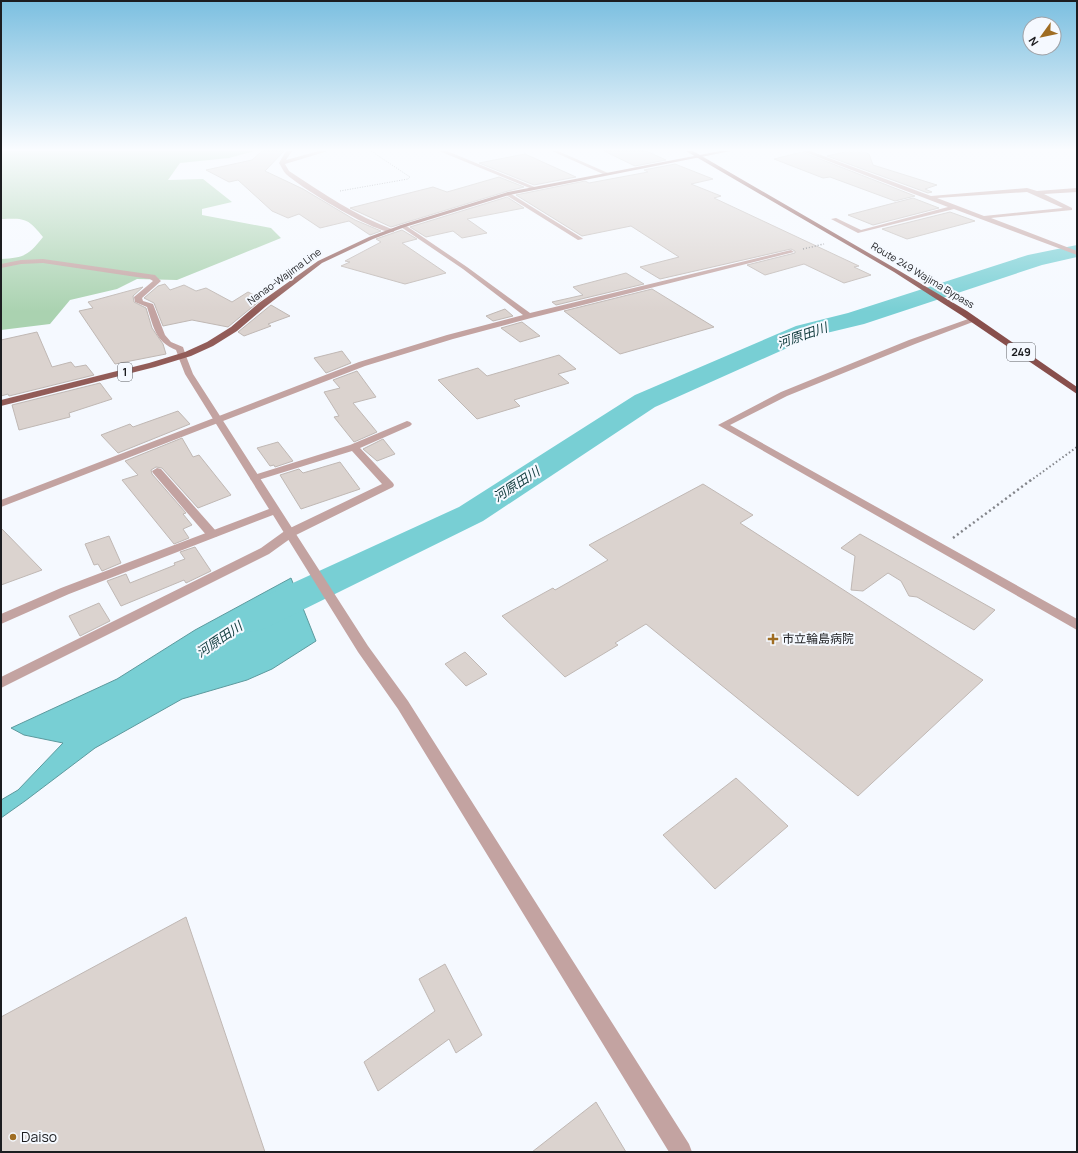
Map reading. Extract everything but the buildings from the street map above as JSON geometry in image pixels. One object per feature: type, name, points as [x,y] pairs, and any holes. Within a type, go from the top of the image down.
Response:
[{"type":"highway","name":"Route 249 Wajima Bypass","points":[[782,205],[896,271],[964,313],[1077,391]]},
{"type":"main road","name":"Nanao-Wajima Line","points":[[1,403],[133,370],[182,356],[210,344],[234,329],[262,305],[320,262],[360,243],[403,226],[473,205]]},
{"type":"street","points":[[336,205],[367,222],[392,231]]},
{"type":"street","points":[[525,205],[580,239]]},
{"type":"street","points":[[949,205],[1077,253]]},
{"type":"street","points":[[983,218],[1070,210],[1060,205]]},
{"type":"street","points":[[834,219],[860,232],[954,207]]},
{"type":"street","points":[[403,226],[465,268],[529,316]]},
{"type":"street","points":[[1,504],[362,364],[450,337],[529,316],[791,252]]},
{"type":"street","points":[[1,266],[22,262],[43,261],[152,277],[157,281],[138,297],[139,302],[150,306],[161,335],[168,344],[180,349],[189,374],[302,554],[362,646],[403,705],[681,1152]]},
{"type":"street","points":[[974,320],[912,342],[784,394],[722,425],[1077,625]]},
{"type":"street","points":[[255,478],[354,446],[407,424]]},
{"type":"street","points":[[1,683],[265,551],[290,533],[389,486],[354,446]]},
{"type":"street","points":[[157,470],[212,534]]},
{"type":"street","points":[[1,619],[65,592],[275,510]]},
{"type":"path","points":[[791,252],[824,244]]},
{"type":"path","points":[[940,548],[1077,447]]},
{"type":"green space","points":[[1,205],[220,205],[202,209],[202,215],[271,228],[281,238],[177,280],[137,279],[117,289],[70,300],[50,324],[1,330],[1,259],[15,258],[30,252],[43,237],[25,220],[1,219]]},
{"type":"water","points":[[291,578],[316,641],[272,669],[247,680],[182,699],[95,748],[1,818],[1,800],[18,790],[63,743],[24,735],[11,728],[117,679],[195,630]]},
{"type":"waterway","name":"河原田川","points":[[252,618],[471,514],[645,401],[805,331],[855,319],[1036,260],[1077,251]]},
{"type":"place","name":"市立輪島病院","points":[[773,639]]},
{"type":"place","name":"Daiso","points":[[13,1137]]}]
